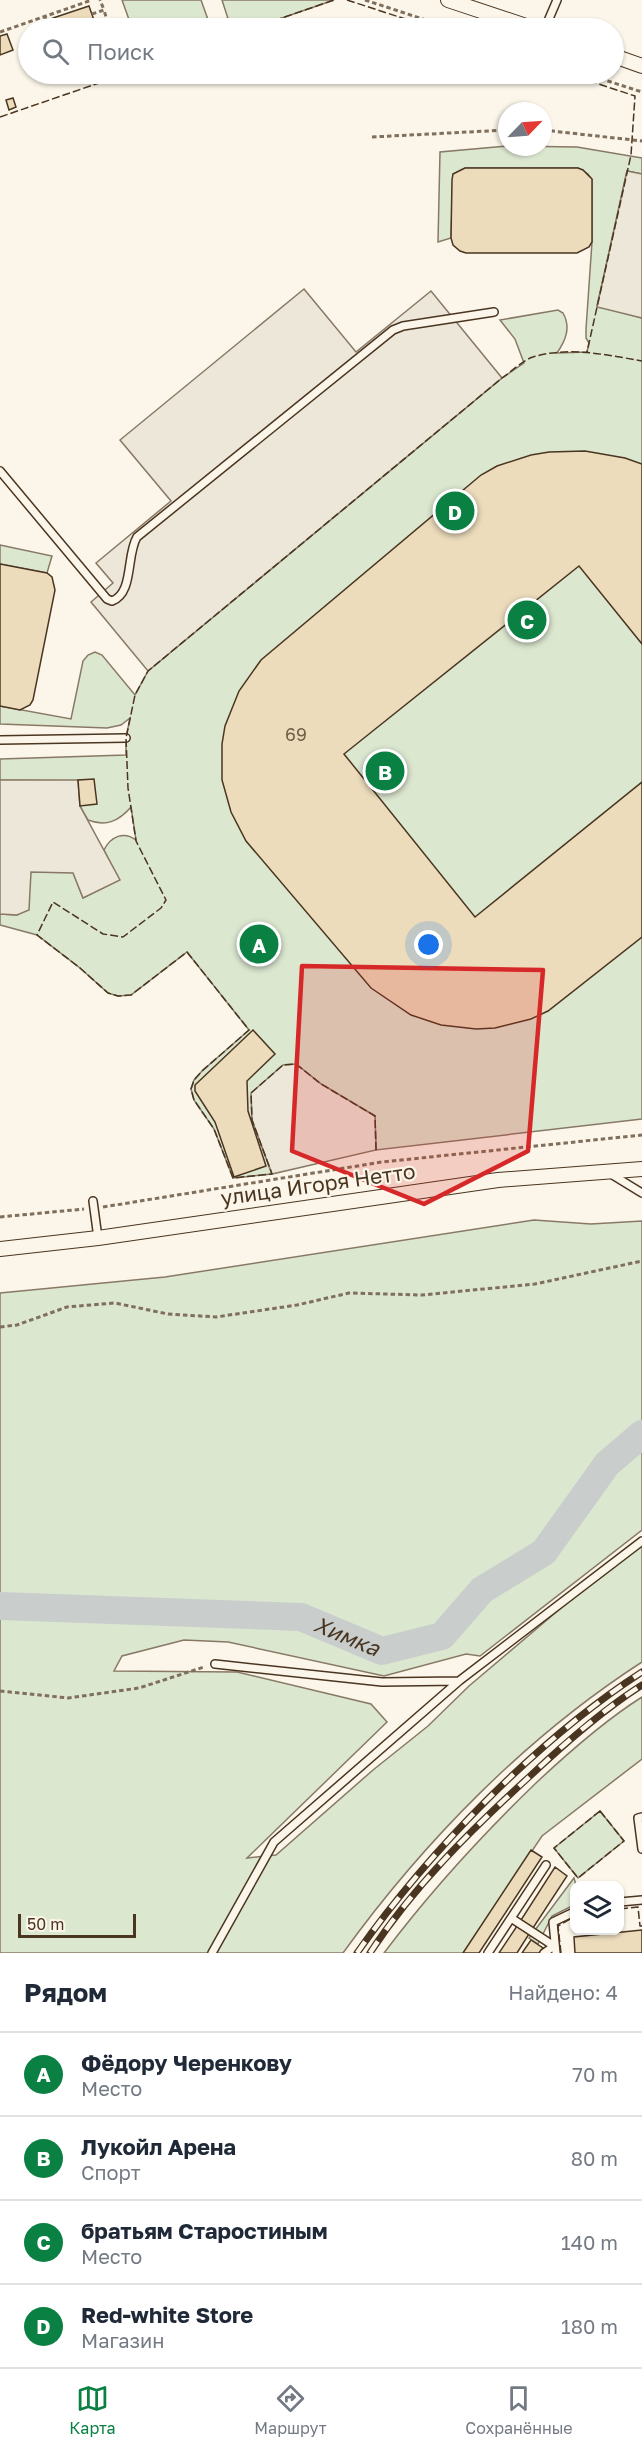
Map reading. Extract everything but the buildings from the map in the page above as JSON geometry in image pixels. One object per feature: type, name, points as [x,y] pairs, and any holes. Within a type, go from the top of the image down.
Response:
[{"type":"street","points":[[448,0],[502,18]]},
{"type":"street","points":[[624,60],[642,66]]},
{"type":"street","name":"улица Игоря Нетто","points":[[0,1249],[98,1238],[498,1180],[642,1169]]},
{"type":"lane","points":[[549,18],[557,0]]},
{"type":"lane","points":[[0,471],[107,599],[112,601],[121,594],[126,585],[132,546],[137,537],[393,330],[403,326],[494,312]]},
{"type":"lane","points":[[0,740],[126,738]]},
{"type":"lane","points":[[607,1172],[642,1193]]},
{"type":"lane","points":[[94,1204],[98,1238]]},
{"type":"lane","points":[[212,1953],[274,1842],[459,1681],[642,1541]]},
{"type":"lane","points":[[215,1664],[382,1682],[459,1681]]},
{"type":"lane","points":[[642,1817],[638,1818],[642,1849]]},
{"type":"lane","points":[[488,1953],[546,1865]]},
{"type":"lane","points":[[624,1902],[642,1900]]},
{"type":"lane","points":[[555,1949],[553,1922],[570,1914]]},
{"type":"lane","points":[[511,1918],[555,1949]]},
{"type":"lane","points":[[544,1953],[555,1949]]},
{"type":"path","points":[[42,18],[92,0]]},
{"type":"path","points":[[100,0],[106,18]]},
{"type":"path","points":[[365,0],[420,18]]},
{"type":"path","points":[[92,14],[104,10]]},
{"type":"path","points":[[0,32],[18,26]]},
{"type":"path","points":[[617,84],[642,92]]},
{"type":"path","points":[[372,137],[498,130]]},
{"type":"path","points":[[552,131],[632,138],[642,141]]},
{"type":"path","points":[[0,1217],[382,1162],[642,1135]]},
{"type":"path","points":[[0,1326],[17,1325],[67,1307],[115,1303],[168,1314],[216,1317],[297,1305],[349,1293],[422,1295],[535,1284],[642,1261]]},
{"type":"path","points":[[0,1691],[68,1698],[139,1688],[215,1664]]},
{"type":"highlighted area","points":[[302,966],[543,970],[528,1151],[424,1204],[292,1151]]},
{"type":"green space","points":[[122,0],[201,0],[207,18],[128,18]]},
{"type":"green space","points":[[222,0],[334,0],[282,18],[228,18]]},
{"type":"green space","points":[[498,147],[498,156],[552,156],[552,147],[577,147],[642,158],[642,174],[627,171],[597,306],[642,318],[642,1119],[376,1150],[375,1116],[321,1084],[296,1064],[252,1120],[272,1174],[233,1178],[214,1129],[194,1100],[191,1089],[194,1080],[202,1071],[249,1030],[187,952],[131,995],[118,996],[108,993],[37,935],[0,925],[0,914],[17,915],[31,872],[73,872],[83,898],[119,880],[104,850],[110,841],[118,836],[127,836],[136,840],[131,807],[122,816],[106,823],[88,820],[80,806],[77,781],[0,780],[0,759],[126,755],[126,738],[130,718],[121,725],[107,728],[0,724],[0,706],[71,719],[83,661],[95,652],[102,655],[135,695],[148,671],[502,378],[524,363],[515,339],[500,320],[558,310],[563,313],[567,328],[563,343],[557,353],[587,352],[589,343],[586,338],[586,329],[592,242],[592,180],[588,174],[578,168],[465,168],[453,174],[451,238],[438,242],[440,152]]},
{"type":"green space","points":[[0,545],[52,556],[47,573],[0,564]]},
{"type":"green space","points":[[534,1220],[591,1224],[642,1221],[642,1530],[480,1656],[466,1654],[384,1676],[228,1642],[184,1640],[122,1656],[114,1671],[237,1672],[371,1704],[387,1722],[247,1858],[276,1855],[373,1770],[428,1726],[469,1686],[614,1563],[642,1544],[642,1662],[599,1691],[558,1723],[479,1794],[408,1871],[343,1953],[0,1953],[0,1293],[165,1277]]},
{"type":"green space","points":[[642,1697],[642,1759],[542,1836],[463,1953],[384,1953],[438,1886],[548,1771],[587,1737]]},
{"type":"green space","points":[[600,1811],[624,1841],[578,1878],[554,1848]]},
{"type":"green space","points":[[570,1883],[570,1907],[552,1916],[538,1944],[529,1938]]},
{"type":"shaded area","points":[[627,171],[642,174],[642,318],[597,307]]},
{"type":"shaded area","points":[[304,289],[356,352],[431,291],[502,378],[148,671],[91,602],[113,583],[96,563],[171,501],[120,440]]},
{"type":"shaded area","points":[[0,780],[78,780],[80,806],[120,880],[83,898],[73,873],[31,872],[29,910],[17,915],[0,914]]},
{"type":"shaded area","points":[[296,1064],[321,1084],[375,1116],[376,1150],[272,1174],[252,1120],[251,1093],[283,1065]]},
{"type":"waterway","name":"Химка","points":[[0,1606],[301,1617],[382,1651],[442,1636],[482,1590],[544,1552],[607,1464],[642,1434]]},
{"type":"railway","points":[[357,1953],[417,1876],[487,1800],[564,1730],[642,1672]]},
{"type":"railway","points":[[370,1953],[424,1882],[486,1818],[583,1728],[642,1685]]},
{"type":"fence","points":[[282,18],[334,0]]},
{"type":"fence","points":[[347,0],[402,18]]},
{"type":"fence","points":[[0,117],[96,84]]},
{"type":"fence","points":[[587,352],[631,155],[635,96],[598,84]]},
{"type":"fence","points":[[376,1150],[375,1116],[321,1084],[296,1064],[283,1065],[251,1093],[252,1120],[272,1174],[233,1178],[214,1129],[194,1100],[191,1089],[194,1080],[202,1071],[249,1030],[187,952],[131,995],[118,996],[108,993],[37,935],[53,902],[103,934],[123,937],[161,908],[166,900],[136,841],[128,788],[126,738],[135,695],[148,671],[525,361],[533,357],[560,352],[602,354],[642,361]]},
{"type":"fence","points":[[600,1811],[624,1841],[578,1878],[554,1848],[600,1811]]},
{"type":"fence","points":[[624,1909],[638,1907],[640,1926],[642,1926]]},
{"type":"fence","points":[[561,1953],[558,1926],[570,1919]]},
{"type":"place","name":"Red-white Store","points":[[455,511]]},
{"type":"place","name":"братьям Старостиным","points":[[527,620]]},
{"type":"place","name":"Лукойл Арена","points":[[385,771]]},
{"type":"place","name":"Фёдору Черенкову","points":[[259,944]]}]
